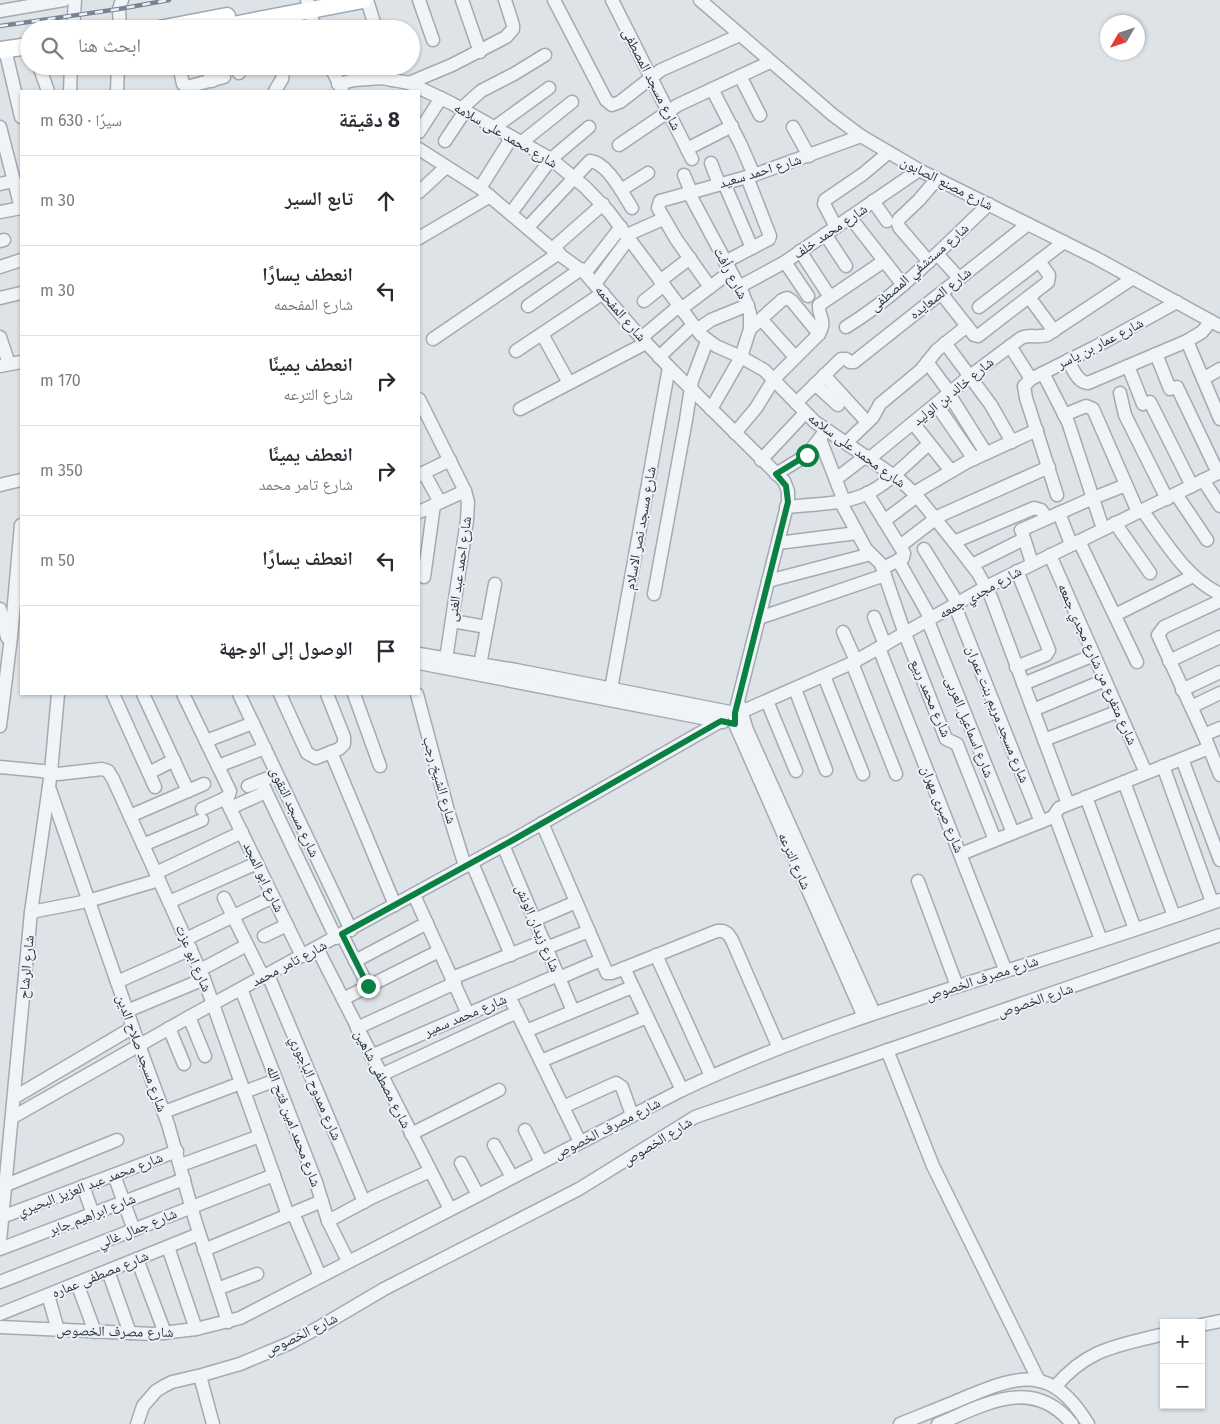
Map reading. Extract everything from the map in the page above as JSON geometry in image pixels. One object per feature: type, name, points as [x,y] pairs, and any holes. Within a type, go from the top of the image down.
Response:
[{"type":"main road","points":[[212,20],[308,4],[363,0]]},
{"type":"main road","points":[[279,20],[308,4]]},
{"type":"main road","points":[[2,46],[20,39]]},
{"type":"main road","points":[[2,46],[20,46]]},
{"type":"street","points":[[2,7],[64,0]]},
{"type":"street","points":[[74,20],[75,0]]},
{"type":"street","points":[[120,20],[119,9],[122,0]]},
{"type":"street","points":[[367,0],[373,20]]},
{"type":"street","points":[[420,0],[433,40]]},
{"type":"street","points":[[462,0],[480,52]]},
{"type":"street","points":[[409,83],[480,52],[510,33],[514,25],[505,0]]},
{"type":"street","points":[[554,0],[606,100],[612,105],[620,102],[661,70],[740,35]]},
{"type":"street","name":"شارع مسجد المصطفى","points":[[612,0],[690,154],[732,126]]},
{"type":"street","name":"شارع مصنع الصابون","points":[[700,0],[833,116],[861,136],[919,170],[1064,242],[1216,323]]},
{"type":"street","points":[[308,4],[312,20]]},
{"type":"street","points":[[2,46],[5,76],[20,114]]},
{"type":"street","points":[[445,141],[463,110],[481,91],[546,55]]},
{"type":"street","points":[[619,146],[683,102],[770,62]]},
{"type":"street","points":[[42,75],[48,90]]},
{"type":"street","points":[[70,90],[71,75]]},
{"type":"street","points":[[117,90],[118,75]]},
{"type":"street","points":[[181,75],[183,84],[187,87],[218,79],[215,75]]},
{"type":"street","points":[[276,90],[283,75]]},
{"type":"street","points":[[335,75],[341,87]]},
{"type":"street","points":[[391,75],[392,80]]},
{"type":"street","points":[[740,76],[760,115]]},
{"type":"street","name":"شارع محمد على سلامه","points":[[341,87],[363,79],[392,80],[409,83],[441,98],[551,159],[603,204],[695,328],[707,341],[753,363],[774,379],[806,413],[823,435],[846,443],[893,475],[916,494],[936,518],[986,587],[1068,804]]},
{"type":"street","points":[[494,127],[550,88]]},
{"type":"street","points":[[520,409],[644,340],[680,307],[710,287],[728,267],[752,248],[769,239],[770,235],[732,126],[712,89]]},
{"type":"street","points":[[420,130],[441,98]]},
{"type":"street","points":[[420,237],[485,192],[517,140],[572,102]]},
{"type":"street","points":[[0,127],[20,204]]},
{"type":"street","points":[[511,213],[551,159],[589,127]]},
{"type":"street","points":[[793,127],[809,156]]},
{"type":"street","name":"شارع احمد سعيد","points":[[664,219],[658,208],[659,202],[750,176],[861,136]]},
{"type":"street","points":[[836,226],[824,204],[825,200],[863,174],[888,152]]},
{"type":"street","name":"شارع المفحمه","points":[[421,155],[446,167],[485,192],[555,251],[583,271],[659,357],[776,474],[786,486],[788,497],[786,507]]},
{"type":"street","points":[[528,227],[587,162],[595,161],[606,170],[632,208]]},
{"type":"street","points":[[711,163],[752,248]]},
{"type":"street","points":[[420,191],[446,167]]},
{"type":"street","name":"شارع محمد خلف","points":[[739,287],[785,262],[919,170]]},
{"type":"street","points":[[621,190],[648,173]]},
{"type":"street","name":"شارع رأفت","points":[[684,175],[690,193],[748,304],[751,320],[741,357],[711,409]]},
{"type":"street","points":[[892,222],[899,219],[919,200],[937,179]]},
{"type":"street","points":[[0,184],[14,181]]},
{"type":"street","points":[[873,201],[892,222],[959,278]]},
{"type":"street","points":[[433,339],[555,251],[603,204]]},
{"type":"street","name":"شارع مستشفي المصطفى","points":[[846,327],[876,307],[903,285],[989,204]]},
{"type":"street","points":[[0,212],[20,208]]},
{"type":"street","points":[[850,217],[903,285]]},
{"type":"street","points":[[528,306],[583,271],[625,234],[664,219],[710,287]]},
{"type":"street","name":"شارع الصعايده","points":[[824,374],[841,359],[852,362],[1028,224]]},
{"type":"street","points":[[516,352],[542,334],[599,288],[625,234]]},
{"type":"street","points":[[825,234],[846,266]]},
{"type":"street","points":[[979,307],[1064,242]]},
{"type":"street","points":[[800,251],[830,297]]},
{"type":"street","points":[[644,301],[690,258]]},
{"type":"street","points":[[0,267],[20,260]]},
{"type":"street","points":[[735,433],[765,397],[774,379],[822,328],[823,320],[818,308],[819,305],[884,261]]},
{"type":"street","points":[[941,293],[977,336],[1050,280],[1048,273],[1039,261]]},
{"type":"street","points":[[785,262],[808,296]]},
{"type":"street","name":"شارع خالد بن الوليد","points":[[836,479],[868,457],[1010,346],[1025,336],[1041,337],[1054,331],[1133,278]]},
{"type":"street","points":[[0,298],[20,292]]},
{"type":"street","points":[[1029,297],[1054,331]]},
{"type":"street","points":[[750,329],[783,299],[787,298],[792,301],[818,334]]},
{"type":"street","name":"شارع عمار بن ياسر","points":[[1027,383],[1042,373],[1103,343],[1177,302]]},
{"type":"street","points":[[659,357],[695,328],[748,304]]},
{"type":"street","points":[[761,319],[795,357]]},
{"type":"street","points":[[1068,360],[1078,378],[1085,383],[1090,383],[1187,341],[1216,323]]},
{"type":"street","points":[[846,443],[875,414],[878,406],[921,370],[945,343],[967,326]]},
{"type":"street","points":[[542,334],[569,383]]},
{"type":"street","points":[[0,337],[10,364]]},
{"type":"street","points":[[654,594],[686,420],[690,388],[707,341]]},
{"type":"street","points":[[1187,341],[1220,419]]},
{"type":"street","points":[[945,343],[998,417],[1012,442]]},
{"type":"street","points":[[1010,346],[1027,383],[1026,398],[1057,494]]},
{"type":"street","points":[[1156,354],[1219,472]]},
{"type":"street","points":[[927,362],[950,393],[986,453]]},
{"type":"street","points":[[1128,366],[1147,403],[1198,483],[1220,506]]},
{"type":"street","name":"شارع مسجد نصر الاسلام","points":[[611,689],[669,367]]},
{"type":"street","points":[[1203,378],[1220,369]]},
{"type":"street","points":[[1042,373],[1064,415],[1103,529]]},
{"type":"street","points":[[796,403],[824,374],[867,422]]},
{"type":"street","points":[[815,384],[838,405]]},
{"type":"street","points":[[1120,393],[1126,415],[1172,496],[1207,540]]},
{"type":"street","name":"شارع احمد عبد الغنى","points":[[420,401],[465,491],[468,511],[446,659]]},
{"type":"street","points":[[936,404],[974,459]]},
{"type":"street","points":[[1064,415],[1086,406],[1093,409],[1126,485],[1140,511],[1192,576],[1209,589],[1220,594]]},
{"type":"street","points":[[761,460],[806,413]]},
{"type":"street","points":[[912,423],[951,471]]},
{"type":"street","points":[[884,521],[916,494],[951,471],[1037,430]]},
{"type":"street","points":[[776,474],[804,458],[823,435]]},
{"type":"street","points":[[823,435],[842,501],[857,532],[871,554],[878,560],[884,572]]},
{"type":"street","points":[[420,663],[721,721],[737,713],[786,507],[842,501],[867,493],[893,475],[929,444]]},
{"type":"street","points":[[424,577],[437,504],[421,474],[450,460]]},
{"type":"street","points":[[900,546],[936,518],[1048,467]]},
{"type":"street","name":"شارع مجدي جمعه","points":[[737,713],[854,662],[1032,563],[1219,472]]},
{"type":"street","points":[[0,485],[20,480]]},
{"type":"street","points":[[972,566],[1047,518],[1126,485]]},
{"type":"street","points":[[420,512],[465,491]]},
{"type":"street","points":[[760,618],[884,572],[903,558],[904,554],[900,546],[867,493]]},
{"type":"street","points":[[954,542],[1031,509],[1038,508],[1044,512],[1047,518]]},
{"type":"street","points":[[1059,513],[1115,615],[1137,662]]},
{"type":"street","points":[[1016,516],[1032,563]]},
{"type":"street","points":[[1115,523],[1150,574]]},
{"type":"street","points":[[0,726],[6,637],[20,532]]},
{"type":"street","points":[[778,543],[857,532]]},
{"type":"street","name":"شارع مسجد مريم بنت عمران","points":[[924,549],[956,605],[1041,822]]},
{"type":"street","points":[[768,581],[871,554]]},
{"type":"street","name":"شارع متفرع من شارع مجدي جمعه","points":[[1050,555],[1146,773]]},
{"type":"street","name":"شارع اسماعيل العربى","points":[[898,560],[929,620],[1013,833]]},
{"type":"street","points":[[1016,667],[1046,655],[1049,650],[1017,571]]},
{"type":"street","name":"شارع محمد ربيع","points":[[884,572],[905,634],[946,739],[957,744],[995,840]]},
{"type":"street","points":[[1115,615],[1192,576]]},
{"type":"street","points":[[480,664],[495,584]]},
{"type":"street","points":[[1220,600],[1164,627],[1159,632],[1158,638],[1204,735],[1220,775]]},
{"type":"street","points":[[0,609],[6,637]]},
{"type":"street","name":"شارع صبرى مهران","points":[[874,617],[882,646],[1006,970]]},
{"type":"street","points":[[452,621],[487,627]]},
{"type":"street","points":[[843,632],[896,774]]},
{"type":"street","points":[[1169,661],[1220,637]]},
{"type":"street","points":[[420,654],[737,713]]},
{"type":"street","points":[[1023,684],[1094,655]]},
{"type":"street","points":[[1182,690],[1220,672]]},
{"type":"street","points":[[824,676],[863,774]]},
{"type":"street","points":[[1033,710],[1105,680]]},
{"type":"street","points":[[795,689],[826,770]]},
{"type":"street","points":[[1190,707],[1220,693]]},
{"type":"street","name":"شارع الرشاح","points":[[0,1241],[31,912],[49,787],[46,771],[58,695]]},
{"type":"street","points":[[113,695],[155,786]]},
{"type":"street","points":[[143,695],[188,791]]},
{"type":"street","points":[[184,695],[230,791],[228,803]]},
{"type":"street","name":"شارع مسجد التقوى","points":[[239,695],[278,775],[343,934]]},
{"type":"street","points":[[280,695],[309,756],[316,758],[344,744],[344,736],[327,695]]},
{"type":"street","points":[[354,695],[380,766]]},
{"type":"street","name":"شارع الشيخ رجب","points":[[417,695],[446,804],[469,864],[511,955]]},
{"type":"street","points":[[766,701],[796,771]]},
{"type":"street","points":[[1044,740],[1119,711]]},
{"type":"street","name":"شارع الترعه","points":[[737,713],[869,1015]]},
{"type":"street","name":"شارع تامر محمد","points":[[13,1117],[169,1028],[503,846],[721,721]]},
{"type":"street","points":[[206,741],[253,723]]},
{"type":"street","points":[[1204,735],[1220,728]]},
{"type":"street","points":[[218,766],[265,748]]},
{"type":"street","points":[[1101,940],[1055,816],[1058,809],[1209,748]]},
{"type":"street","points":[[331,752],[395,905]]},
{"type":"street","points":[[1182,758],[1220,860]]},
{"type":"street","points":[[149,773],[174,760]]},
{"type":"street","points":[[1163,766],[1216,901]]},
{"type":"street","points":[[1,767],[46,771]]},
{"type":"street","name":"شارع ابو عزت","points":[[46,771],[58,774],[71,774],[97,769],[108,772],[113,778],[202,974],[274,1175],[320,1276]]},
{"type":"street","points":[[143,845],[202,814],[264,787],[278,775]]},
{"type":"street","points":[[1124,782],[1174,916]]},
{"type":"street","points":[[130,816],[204,784]]},
{"type":"street","points":[[248,786],[264,787]]},
{"type":"street","name":"شارع مسجد صلاح الدين","points":[[49,787],[132,1028],[164,1112],[177,1151],[199,1234],[228,1322]]},
{"type":"street","points":[[264,787],[343,934],[368,986]]},
{"type":"street","points":[[1086,797],[1135,929]]},
{"type":"street","name":"شارع ابو المجد","points":[[228,803],[302,956]]},
{"type":"street","points":[[961,854],[1055,816]]},
{"type":"street","points":[[542,824],[608,973],[717,931],[726,932],[732,940],[779,1048]]},
{"type":"street","points":[[31,912],[88,900],[158,876],[242,832]]},
{"type":"street","name":"شارع زيدان الونش","points":[[503,846],[573,1011]]},
{"type":"street","points":[[169,902],[257,863]]},
{"type":"street","points":[[918,881],[956,986]]},
{"type":"street","points":[[414,895],[468,1014]]},
{"type":"street","points":[[117,982],[188,944],[233,916],[273,897]]},
{"type":"street","name":"شارع ممدوح الباجوري","points":[[224,898],[247,945],[266,976],[364,1202]]},
{"type":"street","name":"شارع مصرف الخصوص","points":[[0,1327],[95,1332],[165,1333],[228,1322],[253,1312],[348,1261],[710,1076],[869,1015],[1216,901]]},
{"type":"street","points":[[534,920],[576,902]]},
{"type":"street","points":[[355,961],[427,923]]},
{"type":"street","points":[[264,936],[287,925]]},
{"type":"street","points":[[357,1028],[511,955],[589,931]]},
{"type":"street","name":"شارع الخصوص","points":[[137,1424],[144,1406],[156,1391],[172,1382],[240,1364],[308,1333],[384,1289],[579,1189],[695,1117],[1220,936]]},
{"type":"street","points":[[127,1011],[202,974],[247,945]]},
{"type":"street","name":"شارع مصطفى شاهين","points":[[317,948],[450,1209]]},
{"type":"street","points":[[342,999],[440,951]]},
{"type":"street","points":[[656,956],[710,1076]]},
{"type":"street","name":"شارع محمد سمير","points":[[372,1056],[509,996],[602,960]]},
{"type":"street","points":[[624,968],[682,1090]]},
{"type":"street","points":[[526,1031],[632,987]]},
{"type":"street","name":"شارع محمد امين فتح الله","points":[[241,989],[328,1221],[348,1261]]},
{"type":"street","points":[[509,996],[580,1142]]},
{"type":"street","points":[[381,1075],[517,1012]]},
{"type":"street","points":[[189,1017],[205,1056]]},
{"type":"street","points":[[541,1061],[647,1017]]},
{"type":"street","points":[[15,1097],[132,1028]]},
{"type":"street","points":[[169,1028],[184,1064]]},
{"type":"street","points":[[887,1050],[933,1166],[1039,1381]]},
{"type":"street","points":[[164,1112],[242,1087],[276,1080]]},
{"type":"street","points":[[563,1107],[616,1083],[622,1087],[632,1116]]},
{"type":"street","points":[[411,1134],[499,1090]]},
{"type":"street","points":[[525,1130],[542,1162]]},
{"type":"street","points":[[180,1165],[260,1136]]},
{"type":"street","points":[[6,1185],[117,1140]]},
{"type":"street","points":[[494,1145],[512,1177]]},
{"type":"street","name":"شارع محمد عبد العزيز البحيري","points":[[2,1217],[177,1151]]},
{"type":"street","points":[[461,1163],[478,1195]]},
{"type":"street","points":[[328,1221],[430,1171]]},
{"type":"street","points":[[114,1175],[134,1230]]},
{"type":"street","name":"شارع جمال غالي","points":[[0,1282],[274,1175]]},
{"type":"street","name":"شارع ابراهيم جابر","points":[[0,1249],[184,1180]]},
{"type":"street","points":[[83,1186],[93,1214]]},
{"type":"street","points":[[204,1250],[322,1201]]},
{"type":"street","name":"شارع مصطفى عماره","points":[[0,1314],[199,1234]]},
{"type":"street","points":[[168,1246],[196,1329]]},
{"type":"street","points":[[137,1259],[165,1333]]},
{"type":"street","points":[[108,1270],[130,1333]]},
{"type":"street","points":[[217,1289],[256,1274]]},
{"type":"street","points":[[78,1283],[95,1332]]},
{"type":"street","points":[[48,1295],[58,1330]]},
{"type":"street","points":[[1205,1324],[1220,1321]]},
{"type":"street","points":[[1055,1387],[1072,1368],[1094,1354],[1114,1346],[1160,1335]]},
{"type":"street","points":[[200,1376],[213,1424]]},
{"type":"street","points":[[900,1424],[997,1384],[1018,1379],[1039,1381],[1055,1387],[1074,1403],[1088,1424]]},
{"type":"street","points":[[938,1424],[997,1400],[1018,1397],[1035,1399],[1050,1405],[1072,1424]]},
{"type":"railway","points":[[42,20],[169,0]]},
{"type":"railway","points":[[0,26],[20,23]]},
{"type":"route","points":[[368,986],[342,934],[513,840],[721,721],[735,724],[735,713],[739,704],[788,502],[788,491],[784,481],[776,474],[807,455]]}]
